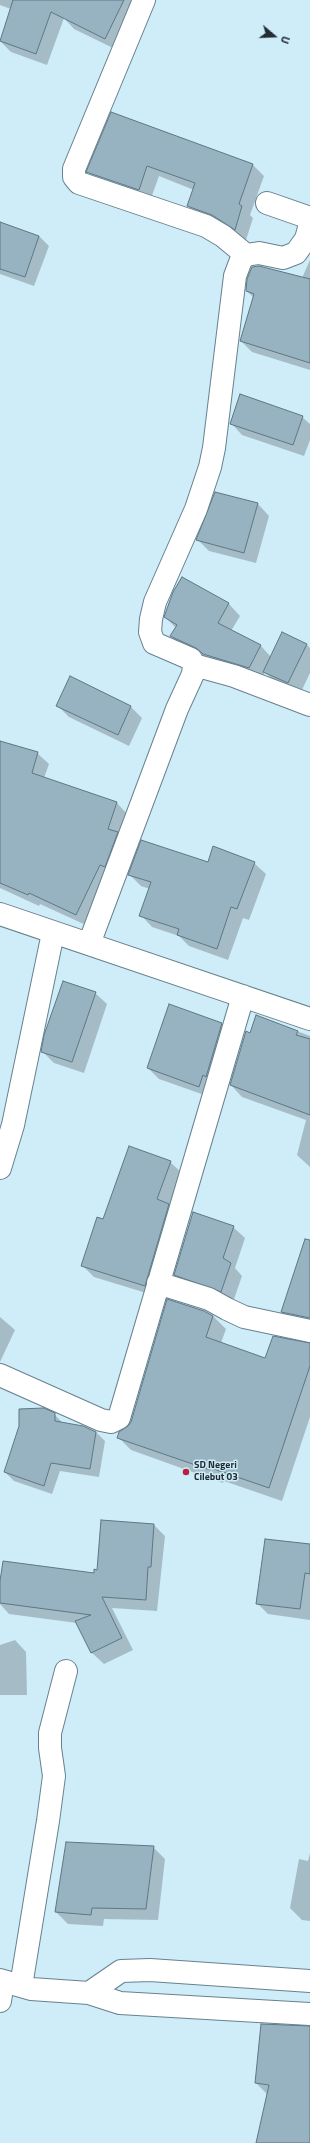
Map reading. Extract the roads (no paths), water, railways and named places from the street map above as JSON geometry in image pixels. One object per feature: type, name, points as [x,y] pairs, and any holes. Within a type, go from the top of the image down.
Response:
[{"type":"street","points":[[144,0],[74,169],[74,177],[79,183],[206,226],[223,236],[246,255]]},
{"type":"street","points":[[267,203],[310,218]]},
{"type":"street","points":[[89,944],[177,709],[193,674],[194,665],[191,659],[154,643],[150,632],[151,619],[155,602],[205,486],[214,448],[235,276],[241,260],[246,255],[259,253],[283,258],[290,256],[302,247],[310,224]]},
{"type":"street","points":[[194,665],[234,676],[310,705]]},
{"type":"street","points":[[0,914],[310,1019]]},
{"type":"street","points":[[0,1168],[12,1125],[53,933]]},
{"type":"street","points":[[0,1375],[101,1420],[116,1421],[119,1418],[243,996]]},
{"type":"street","points":[[158,1283],[209,1299],[227,1310],[244,1317],[310,1331]]},
{"type":"street","points":[[66,1671],[50,1733],[50,1748],[54,1776],[48,1821],[6,1987],[89,1993],[120,2003],[310,2014]]},
{"type":"street","points":[[89,1993],[121,1971],[179,1971],[310,1980]]},
{"type":"place","name":"SD Negeri Cilebut 03","points":[[186,1472]]}]
